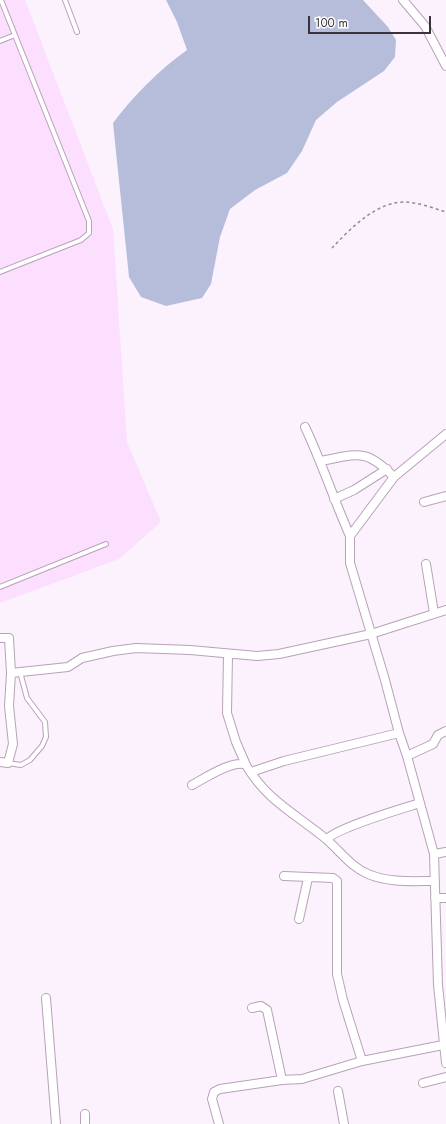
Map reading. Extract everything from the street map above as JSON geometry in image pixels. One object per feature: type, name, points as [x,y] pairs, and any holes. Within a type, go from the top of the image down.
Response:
[{"type":"street","points":[[403,0],[425,26],[446,66]]},
{"type":"street","points":[[305,427],[321,461],[334,499],[350,536]]},
{"type":"street","points":[[446,434],[394,477],[350,536],[349,543],[350,563],[407,756],[434,854],[438,985],[446,1063]]},
{"type":"street","points":[[321,461],[349,455],[362,455],[379,462],[394,477]]},
{"type":"street","points":[[334,499],[354,490],[387,469]]},
{"type":"street","points":[[424,502],[446,496]]},
{"type":"street","points":[[426,564],[434,612]]},
{"type":"street","points":[[11,673],[68,667],[82,658],[112,651],[136,648],[190,650],[257,656],[279,654],[371,634],[434,612],[446,610]]},
{"type":"street","points":[[0,638],[9,638],[11,673],[9,706],[13,744],[4,763]]},
{"type":"street","points":[[228,654],[227,713],[236,742],[248,768]]},
{"type":"street","points":[[407,756],[433,744],[438,735],[446,731]]},
{"type":"street","points":[[248,768],[284,761],[399,733]]},
{"type":"street","points":[[192,785],[232,764],[241,762],[248,768],[272,799],[327,839],[351,863],[370,875],[402,881],[435,882]]},
{"type":"street","points":[[327,839],[336,833],[356,825],[420,803]]},
{"type":"street","points":[[434,854],[446,852]]},
{"type":"street","points":[[284,876],[333,878],[336,881],[337,974],[342,1000],[362,1062]]},
{"type":"street","points":[[299,919],[308,878]]},
{"type":"street","points":[[435,898],[446,898]]},
{"type":"street","points":[[46,998],[56,1124]]},
{"type":"street","points":[[252,1008],[264,1007],[267,1010],[282,1080]]},
{"type":"street","points":[[219,1124],[212,1099],[214,1092],[220,1089],[282,1080],[302,1080],[362,1062],[443,1045]]},
{"type":"street","points":[[423,1083],[446,1077]]},
{"type":"street","points":[[338,1091],[344,1124]]},
{"type":"street","points":[[85,1114],[85,1124]]},
{"type":"lane","points":[[0,272],[81,240],[89,233],[90,221],[1,0]]},
{"type":"lane","points":[[65,0],[77,32]]},
{"type":"lane","points":[[0,41],[15,35]]},
{"type":"lane","points":[[0,587],[106,544]]},
{"type":"lane","points":[[4,763],[21,765],[30,760],[42,746],[46,737],[45,722],[27,698],[20,672]]},
{"type":"path","points":[[332,248],[345,235],[370,215],[390,203],[405,202],[446,212]]},
{"type":"shaded area","points":[[0,0],[25,0],[113,229],[127,442],[161,522],[119,559],[0,603]]},
{"type":"water","points":[[166,0],[363,0],[388,27],[396,40],[395,57],[384,71],[337,102],[316,120],[302,151],[287,173],[255,190],[230,209],[220,237],[211,284],[202,298],[166,306],[141,297],[129,277],[113,123],[147,84],[166,66],[187,50],[177,22]]}]
